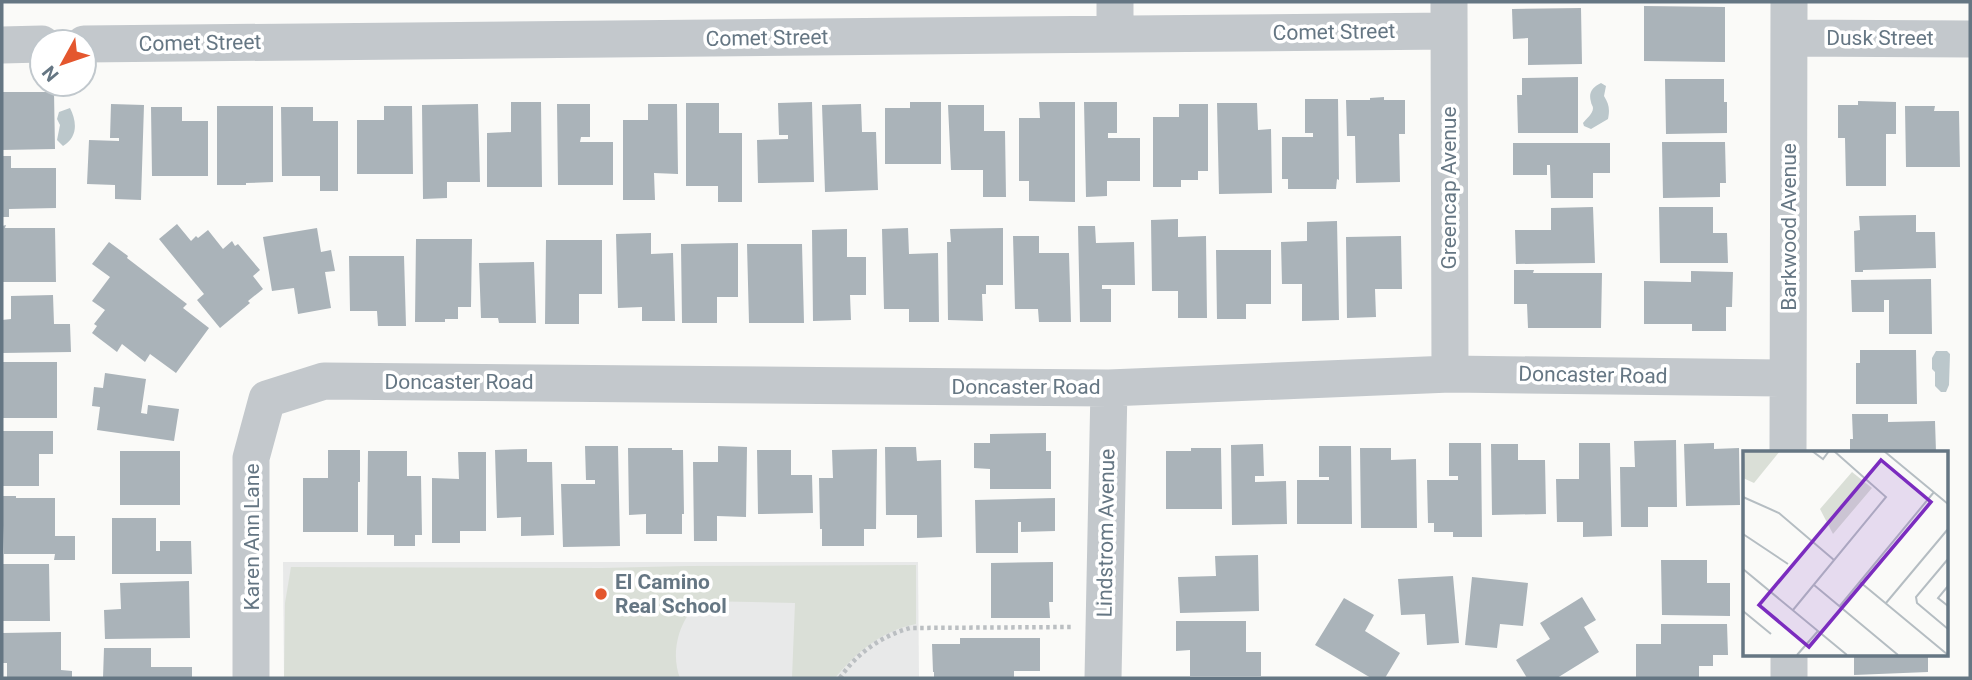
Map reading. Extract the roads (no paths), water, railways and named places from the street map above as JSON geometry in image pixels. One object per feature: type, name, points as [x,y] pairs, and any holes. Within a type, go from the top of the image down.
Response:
[{"type":"street","name":"Barkwood Avenue","points":[[1788,451],[1789,2]]},
{"type":"street","name":"Comet Street","points":[[98,44],[1115,18],[1449,17]]},
{"type":"street","name":"Greencap Avenue","points":[[1449,17],[1450,374]]},
{"type":"street","name":"Dusk Street","points":[[1790,38],[1970,39]]},
{"type":"street","points":[[2,45],[28,44]]},
{"type":"street","name":"Doncaster Road","points":[[267,398],[324,381],[1109,388],[1450,374],[1788,378]]},
{"type":"street","name":"Lindstrom Avenue","points":[[1103,678],[1109,388]]},
{"type":"street","name":"Karen Ann Lane","points":[[251,678],[251,458],[267,398]]},
{"type":"street","points":[[1789,656],[1789,678]]},
{"type":"place","name":"El Camino Real School","points":[[601,594]]}]
